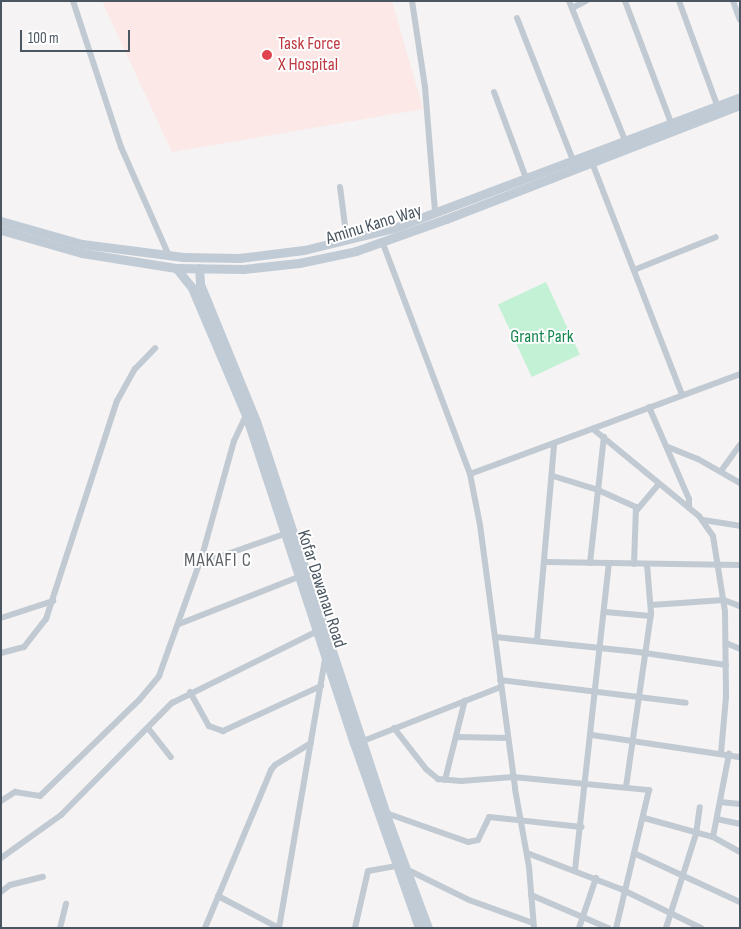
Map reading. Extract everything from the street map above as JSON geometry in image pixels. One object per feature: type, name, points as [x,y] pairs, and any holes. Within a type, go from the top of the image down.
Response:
[{"type":"main road","name":"Aminu Kano Way","points":[[1,221],[65,240],[169,256],[239,258],[342,242],[394,228],[573,160],[591,158],[625,140],[740,97]]},
{"type":"main road","name":"Aminu Kano Way","points":[[1,230],[82,253],[176,268],[243,269],[340,255],[382,241],[591,158],[740,105]]},
{"type":"main road","points":[[340,255],[342,242]]},
{"type":"main road","name":"Kofar Dawanau Road","points":[[176,268],[192,288],[246,415],[287,533],[325,655],[420,928]]},
{"type":"main road","name":"Kofar Dawanau Road","points":[[199,268],[200,284],[256,421],[363,741],[386,813],[400,868],[428,928]]},
{"type":"street","points":[[73,1],[121,147],[169,256]]},
{"type":"street","points":[[412,1],[425,87],[435,211]]},
{"type":"street","points":[[569,1],[625,140]]},
{"type":"street","points":[[572,8],[586,1]]},
{"type":"street","points":[[625,1],[671,123]]},
{"type":"street","points":[[679,1],[717,106]]},
{"type":"street","points":[[733,1],[740,20]]},
{"type":"street","points":[[517,18],[573,160]]},
{"type":"street","points":[[494,92],[526,178]]},
{"type":"street","points":[[591,158],[682,394]]},
{"type":"street","points":[[340,187],[342,242]]},
{"type":"street","points":[[634,270],[716,237]]},
{"type":"street","points":[[355,928],[368,871],[371,868],[400,868],[469,900],[534,925],[526,853],[513,776],[495,637],[470,474],[382,241]]},
{"type":"street","points":[[1,653],[20,649],[31,640],[53,601],[117,401],[135,369],[155,348]]},
{"type":"street","points":[[470,474],[740,374]]},
{"type":"street","points":[[649,407],[690,499],[689,508]]},
{"type":"street","points":[[1,801],[15,792],[40,796],[140,700],[164,666],[199,564],[234,441],[246,415]]},
{"type":"street","points":[[593,429],[703,520],[713,536],[719,562],[724,600],[726,644],[721,752]]},
{"type":"street","points":[[590,563],[604,437]]},
{"type":"street","points":[[537,640],[546,562],[554,444]]},
{"type":"street","points":[[721,471],[740,445]]},
{"type":"street","points":[[668,447],[721,471],[740,483]]},
{"type":"street","points":[[553,476],[626,501],[637,510]]},
{"type":"street","points":[[634,564],[637,510],[659,484]]},
{"type":"street","points":[[703,520],[740,526]]},
{"type":"street","points":[[199,564],[287,533]]},
{"type":"street","points":[[546,562],[610,564],[719,562],[740,565]]},
{"type":"street","points":[[575,870],[592,735],[610,564]]},
{"type":"street","points":[[626,786],[651,616],[647,564]]},
{"type":"street","points":[[179,624],[301,576]]},
{"type":"street","points":[[651,605],[724,600],[740,606]]},
{"type":"street","points":[[1,618],[53,601]]},
{"type":"street","points":[[605,612],[651,616]]},
{"type":"street","points":[[1,858],[61,815],[172,703],[190,692],[318,632]]},
{"type":"street","points":[[495,637],[647,653],[726,665]]},
{"type":"street","points":[[726,644],[740,649]]},
{"type":"street","points":[[218,896],[279,928],[325,655]]},
{"type":"street","points":[[363,741],[465,700],[500,683],[686,703]]},
{"type":"street","points":[[190,692],[210,726],[223,731],[321,686]]},
{"type":"street","points":[[445,780],[465,700]]},
{"type":"street","points":[[148,728],[171,757]]},
{"type":"street","points":[[394,728],[432,776],[445,780],[513,776],[626,786],[649,790],[636,854],[616,928]]},
{"type":"street","points":[[592,735],[721,752],[740,757]]},
{"type":"street","points":[[456,737],[508,738]]},
{"type":"street","points":[[205,928],[271,770],[275,765],[311,743]]},
{"type":"street","points":[[713,837],[728,754]]},
{"type":"street","points":[[720,802],[740,804]]},
{"type":"street","points":[[666,928],[696,834],[700,807]]},
{"type":"street","points":[[386,813],[474,843],[489,817],[520,818],[581,827]]},
{"type":"street","points":[[644,818],[696,834],[713,837],[740,852]]},
{"type":"street","points":[[717,819],[740,824]]},
{"type":"street","points":[[526,853],[596,878],[701,928]]},
{"type":"street","points":[[636,854],[682,873],[740,902]]},
{"type":"street","points":[[1,892],[10,885],[43,877]]},
{"type":"street","points":[[579,928],[596,878]]},
{"type":"street","points":[[531,895],[608,928]]},
{"type":"street","points":[[60,928],[66,904]]},
{"type":"shaded area","name":"Task Force X Hospital","points":[[102,1],[392,1],[423,109],[172,152]]},
{"type":"green space","name":"Grant Park","points":[[546,282],[580,355],[532,377],[498,304]]},
{"type":"place","name":"Task Force X Hospital","points":[[267,55]]},
{"type":"district","name":"MAKAFI C","points":[[218,561]]}]
